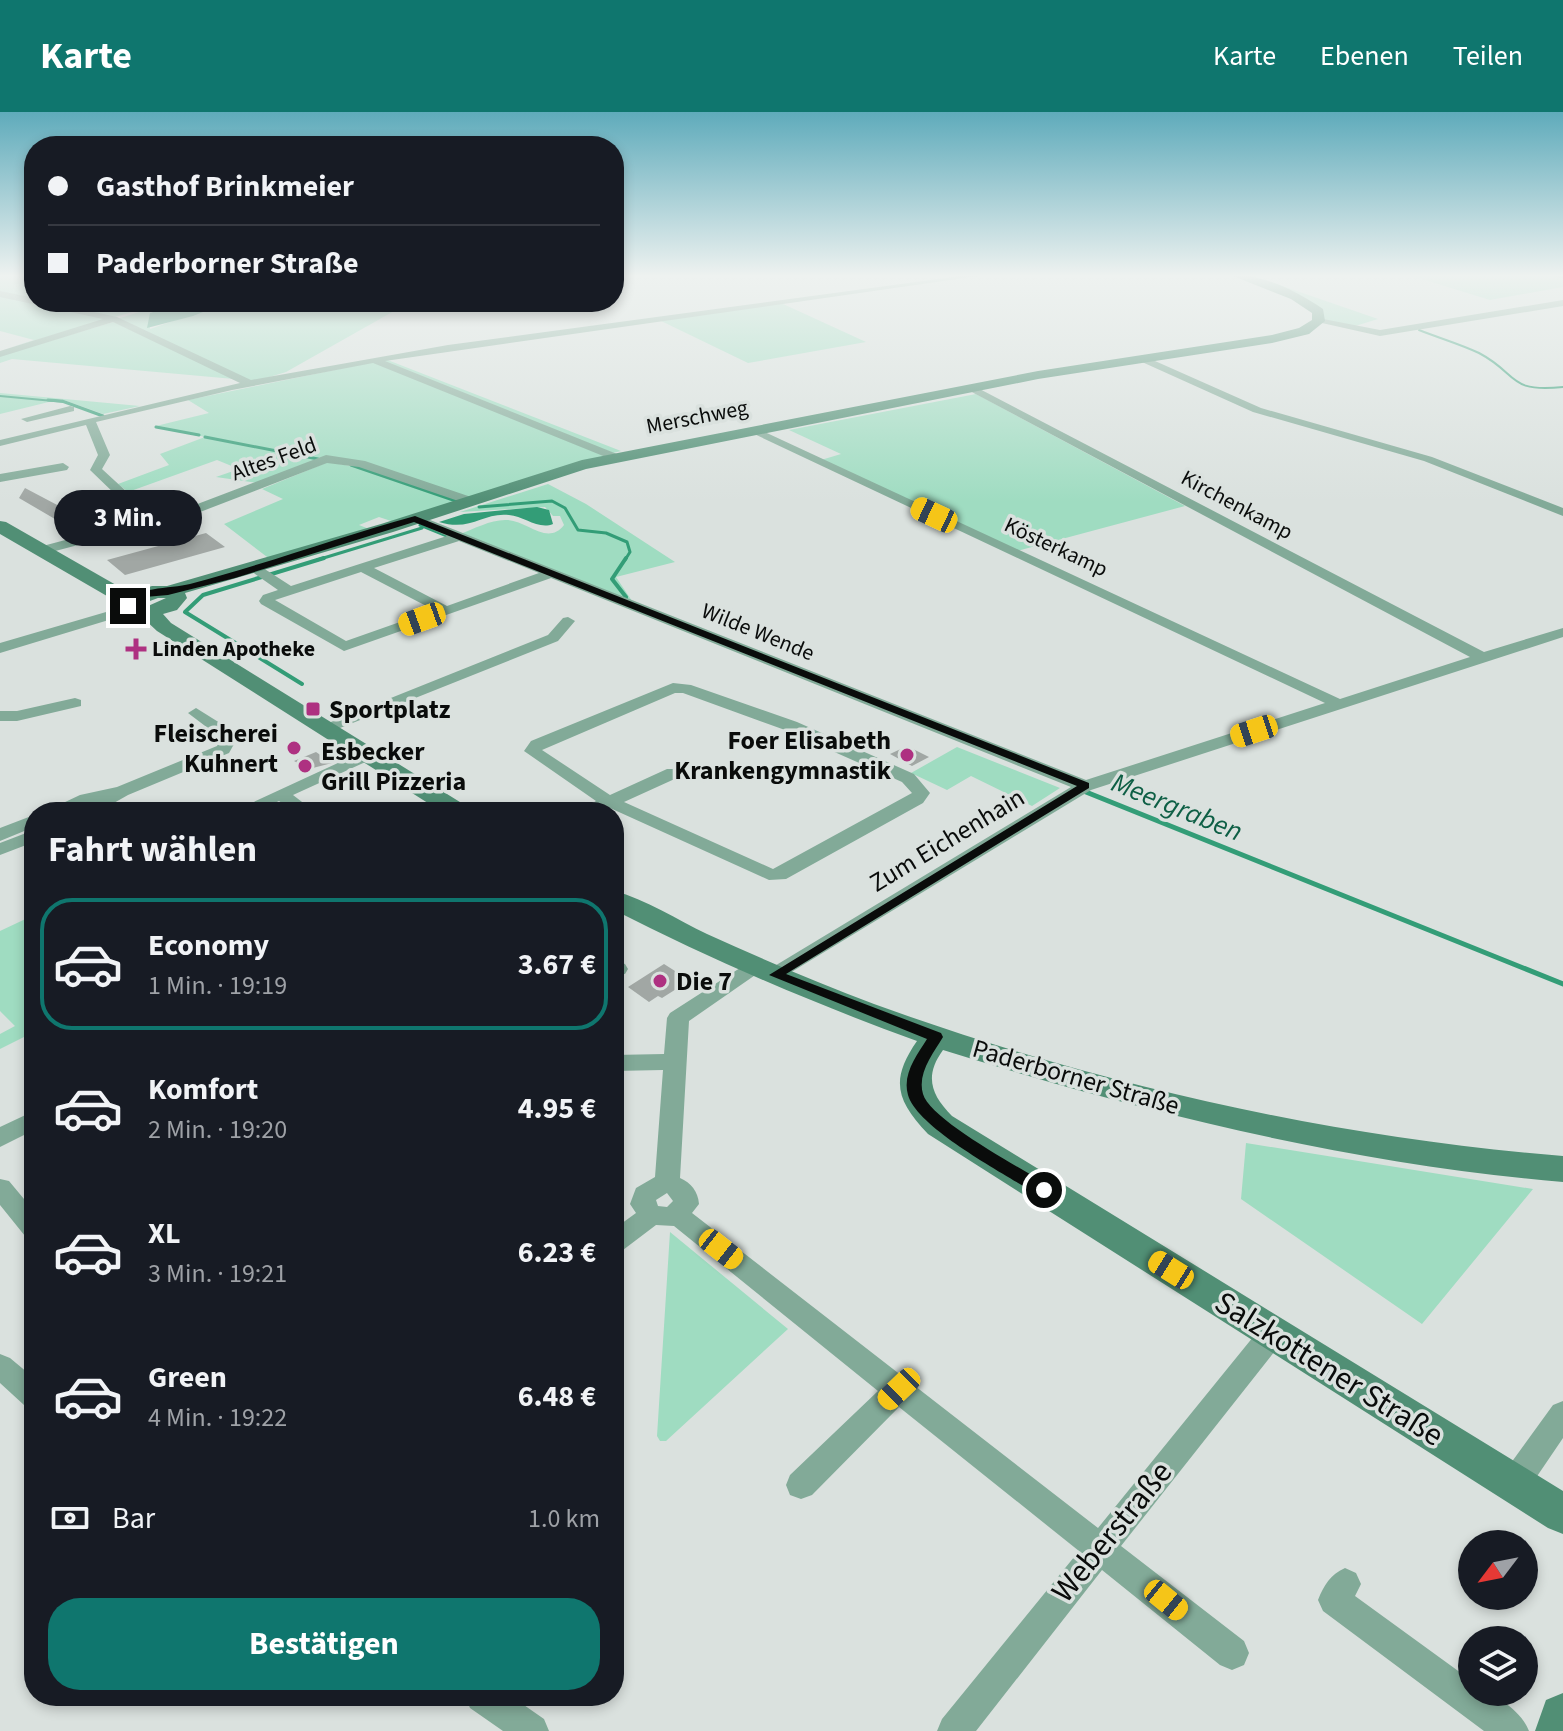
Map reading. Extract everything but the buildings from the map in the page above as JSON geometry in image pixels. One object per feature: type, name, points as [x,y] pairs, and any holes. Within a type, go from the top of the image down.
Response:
[{"type":"street","points":[[183,352],[251,384]]},
{"type":"street","points":[[0,443],[251,384],[428,352]]},
{"type":"street","name":"Merschweg","points":[[172,599],[232,576],[582,465],[972,388],[1194,352]]},
{"type":"street","points":[[374,360],[618,458]]},
{"type":"street","points":[[1146,360],[1257,410],[1428,459],[1563,512]]},
{"type":"street","name":"Kirchenkamp","points":[[972,388],[1483,658]]},
{"type":"street","points":[[48,431],[22,417],[70,409]]},
{"type":"street","points":[[90,421],[104,455],[96,470],[123,495],[141,525]]},
{"type":"street","name":"Kösterkamp","points":[[754,430],[1339,704]]},
{"type":"street","name":"Altes Feld","points":[[44,550],[191,511],[326,459],[361,464],[470,501]]},
{"type":"street","points":[[0,478],[63,467]]},
{"type":"street","name":"Wilde Wende","points":[[415,519],[1085,786]]},
{"type":"street","points":[[0,526],[138,604],[164,627],[443,802]]},
{"type":"street","points":[[458,537],[266,601],[344,646],[550,574]]},
{"type":"street","points":[[363,568],[446,611]]},
{"type":"street","points":[[255,569],[289,591]]},
{"type":"street","points":[[0,648],[138,604],[172,599],[167,616],[177,634]]},
{"type":"street","points":[[324,728],[553,638],[568,621]]},
{"type":"street","name":"Zum Eichenhain","points":[[674,1062],[678,1018],[1085,786],[1563,632]]},
{"type":"street","points":[[624,808],[769,874],[779,875],[917,799],[921,793],[908,778],[791,726],[685,688],[673,688],[537,745],[532,751],[608,801],[673,773]]},
{"type":"street","points":[[0,716],[28,715],[75,703]]},
{"type":"street","points":[[103,802],[223,749],[230,737],[196,713]]},
{"type":"street","points":[[263,802],[366,755]]},
{"type":"street","points":[[78,802],[122,791]]},
{"type":"street","points":[[280,794],[292,802]]},
{"type":"street","points":[[0,835],[24,824]]},
{"type":"street","points":[[0,849],[24,840]]},
{"type":"street","name":"Paderborner Straße","points":[[624,904],[764,970],[936,1037],[1074,1080],[1199,1111],[1378,1146],[1563,1169]]},
{"type":"street","name":"Salzkottener Straße","points":[[936,1037],[918,1064],[914,1092],[921,1108],[940,1125],[1563,1514]]},
{"type":"street","points":[[624,1063],[674,1062],[667,1184],[656,1186],[645,1195],[643,1204],[664,1215],[899,1389],[1232,1653]]},
{"type":"street","points":[[0,1138],[24,1125]]},
{"type":"street","points":[[0,1188],[24,1217]]},
{"type":"street","points":[[624,1237],[664,1215]]},
{"type":"street","name":"Weberstraße","points":[[954,1731],[1272,1334]]},
{"type":"street","points":[[0,1366],[24,1387]]},
{"type":"street","points":[[801,1485],[899,1389]]},
{"type":"street","points":[[1514,1484],[1563,1414]]},
{"type":"street","points":[[1345,1584],[1334,1600],[1512,1731]]},
{"type":"street","points":[[496,1706],[532,1731]]},
{"type":"street","points":[[1559,1731],[1563,1717]]},
{"type":"shaded area","points":[[15,352],[176,352],[234,379],[12,359],[0,363],[0,356]]},
{"type":"shaded area","points":[[187,352],[322,352],[286,372],[253,382]]},
{"type":"shaded area","points":[[724,352],[812,352],[748,363]]},
{"type":"shaded area","points":[[385,359],[621,451],[613,453],[384,362]]},
{"type":"shaded area","points":[[373,362],[605,456],[465,498],[336,458],[258,483],[216,477],[239,469],[217,460],[128,492],[118,484],[169,465],[160,454],[205,437],[156,426],[209,413],[188,400]]},
{"type":"shaded area","points":[[0,393],[140,406],[103,414],[61,399],[0,414]]},
{"type":"shaded area","points":[[976,394],[1185,506],[1017,551],[821,460],[841,454],[789,430]]},
{"type":"shaded area","points":[[328,462],[356,467],[455,501],[394,522],[379,517],[359,525],[369,529],[271,560],[224,524],[283,499],[262,489]]},
{"type":"shaded area","points":[[548,484],[586,504],[675,562],[616,577],[634,604],[460,534],[499,520],[513,521],[543,533],[557,531],[564,525],[560,516],[553,516],[545,507],[460,512]]},
{"type":"shaded area","points":[[537,507],[549,510],[553,524],[536,524],[509,515],[492,516],[460,525],[439,522],[464,514]]},
{"type":"shaded area","points":[[957,747],[1060,788],[1032,806],[971,776],[947,790],[911,773]]},
{"type":"shaded area","points":[[24,920],[24,1037],[0,1049],[0,1034],[15,1026],[0,1011],[0,931]]},
{"type":"shaded area","points":[[1246,1143],[1533,1189],[1422,1324],[1241,1199]]},
{"type":"shaded area","points":[[670,1232],[788,1329],[666,1441],[660,1441],[657,1436]]},
{"type":"waterway","points":[[1475,352],[1522,384],[1563,387]]},
{"type":"waterway","points":[[0,396],[64,402]]},
{"type":"waterway","points":[[48,400],[62,401],[103,416]]},
{"type":"waterway","points":[[156,427],[199,435]]},
{"type":"waterway","points":[[205,437],[318,459]]},
{"type":"waterway","points":[[351,465],[459,502]]},
{"type":"waterway","points":[[479,507],[552,501],[565,508],[578,530],[606,533],[627,542],[630,552],[625,560]]},
{"type":"waterway","name":"Meergraben","points":[[420,525],[452,538]]},
{"type":"waterway","points":[[317,560],[422,528]]},
{"type":"waterway","points":[[302,684],[185,612],[203,595],[324,558]]},
{"type":"waterway","points":[[625,602],[626,597],[612,579],[626,558]]},
{"type":"waterway","name":"Meergraben","points":[[1081,790],[1563,984]]},
{"type":"place","name":"Linden Apotheke","points":[[136,649]]},
{"type":"place","name":"Sportplatz","points":[[313,709]]},
{"type":"place","name":"Fleischerei Kuhnert","points":[[294,748]]},
{"type":"place","name":"Foer Elisabeth Krankengymnastik","points":[[907,755]]},
{"type":"place","name":"Esbecker Grill Pizzeria","points":[[305,766]]},
{"type":"place","name":"Die 7","points":[[660,981]]},
{"type":"route","points":[[128,606],[135,597],[143,594],[168,592],[232,576],[415,519],[1085,786],[775,975],[936,1037],[918,1064],[914,1092],[921,1108],[940,1125],[1044,1190]]}]
